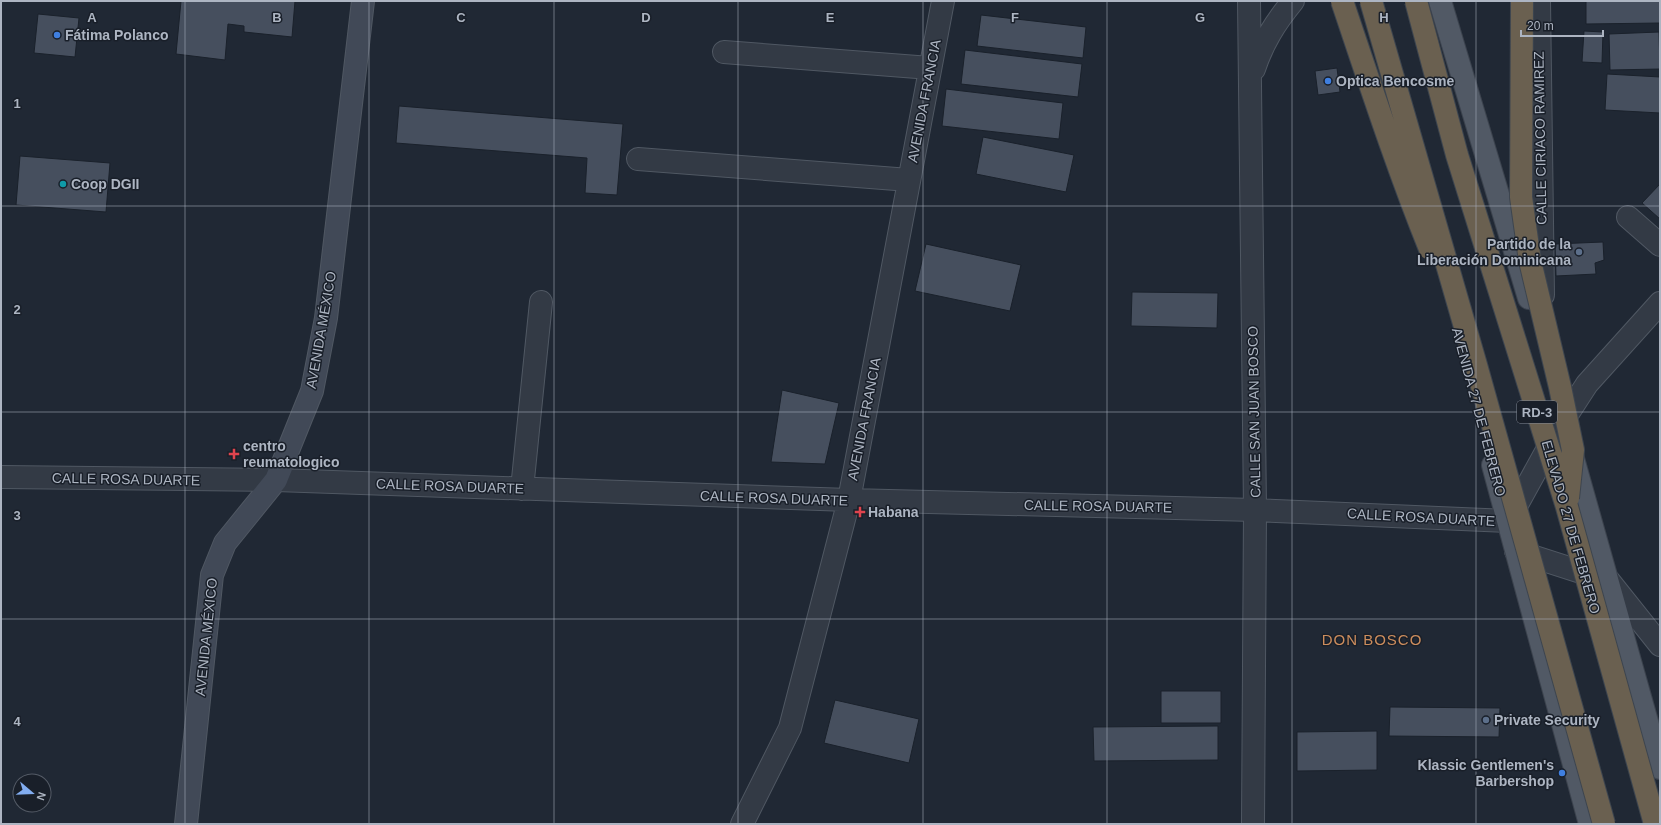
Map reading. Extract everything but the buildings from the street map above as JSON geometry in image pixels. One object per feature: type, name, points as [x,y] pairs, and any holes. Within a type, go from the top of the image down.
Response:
[{"type":"highway","points":[[1342,1],[1414,210],[1476,365]]},
{"type":"highway","points":[[1371,1],[1476,365],[1604,824]]},
{"type":"highway","name":"ELEVADO 27 DE FEBRERO","points":[[1416,1],[1457,155],[1567,507],[1655,824]]},
{"type":"highway","points":[[1522,1],[1521,197],[1530,261],[1560,387],[1573,450],[1567,507]]},
{"type":"main road","name":"AVENIDA MÉXICO","points":[[186,824],[212,575],[225,543],[276,480],[312,391],[326,318],[363,1]]},
{"type":"main road","name":"AVENIDA 27 DE FEBRERO","points":[[1367,1],[1469,370],[1508,521],[1590,824]]},
{"type":"main road","name":"RD-3","points":[[1440,1],[1544,346],[1562,421],[1609,581],[1660,768]]},
{"type":"street","name":"AVENIDA FRANCIA","points":[[742,824],[790,728],[849,500],[943,1]]},
{"type":"street","name":"CALLE SAN JUAN BOSCO","points":[[1249,1],[1255,510],[1253,824]]},
{"type":"street","points":[[1251,79],[1261,48],[1278,19],[1293,1]]},
{"type":"street","name":"CALLE CIRIACO RAMIREZ","points":[[1539,1],[1544,346]]},
{"type":"street","points":[[724,52],[930,68]]},
{"type":"street","points":[[638,159],[910,180]]},
{"type":"street","points":[[1628,217],[1660,245]]},
{"type":"street","points":[[522,489],[541,302]]},
{"type":"street","name":"CALLE ROSA DUARTE","points":[[1,477],[276,480],[849,500],[1255,510],[1508,521],[1562,421],[1587,384],[1660,303]]},
{"type":"street","points":[[1516,551],[1609,581],[1660,645]]},
{"type":"place","name":"Fátima Polanco","points":[[57,35]]},
{"type":"place","name":"Optica Bencosme","points":[[1328,81]]},
{"type":"place","name":"Coop DGII","points":[[63,184]]},
{"type":"place","name":"Partido de la Liberación Dominicana","points":[[1579,252]]},
{"type":"place","name":"centro reumatologico","points":[[234,454]]},
{"type":"place","name":"Habana","points":[[860,512]]},
{"type":"place","name":"Private Security","points":[[1486,720]]},
{"type":"place","name":"Klassic Gentlemen's Barbershop","points":[[1562,773]]},
{"type":"district","name":"DON BOSCO","points":[[1372,639]]}]
